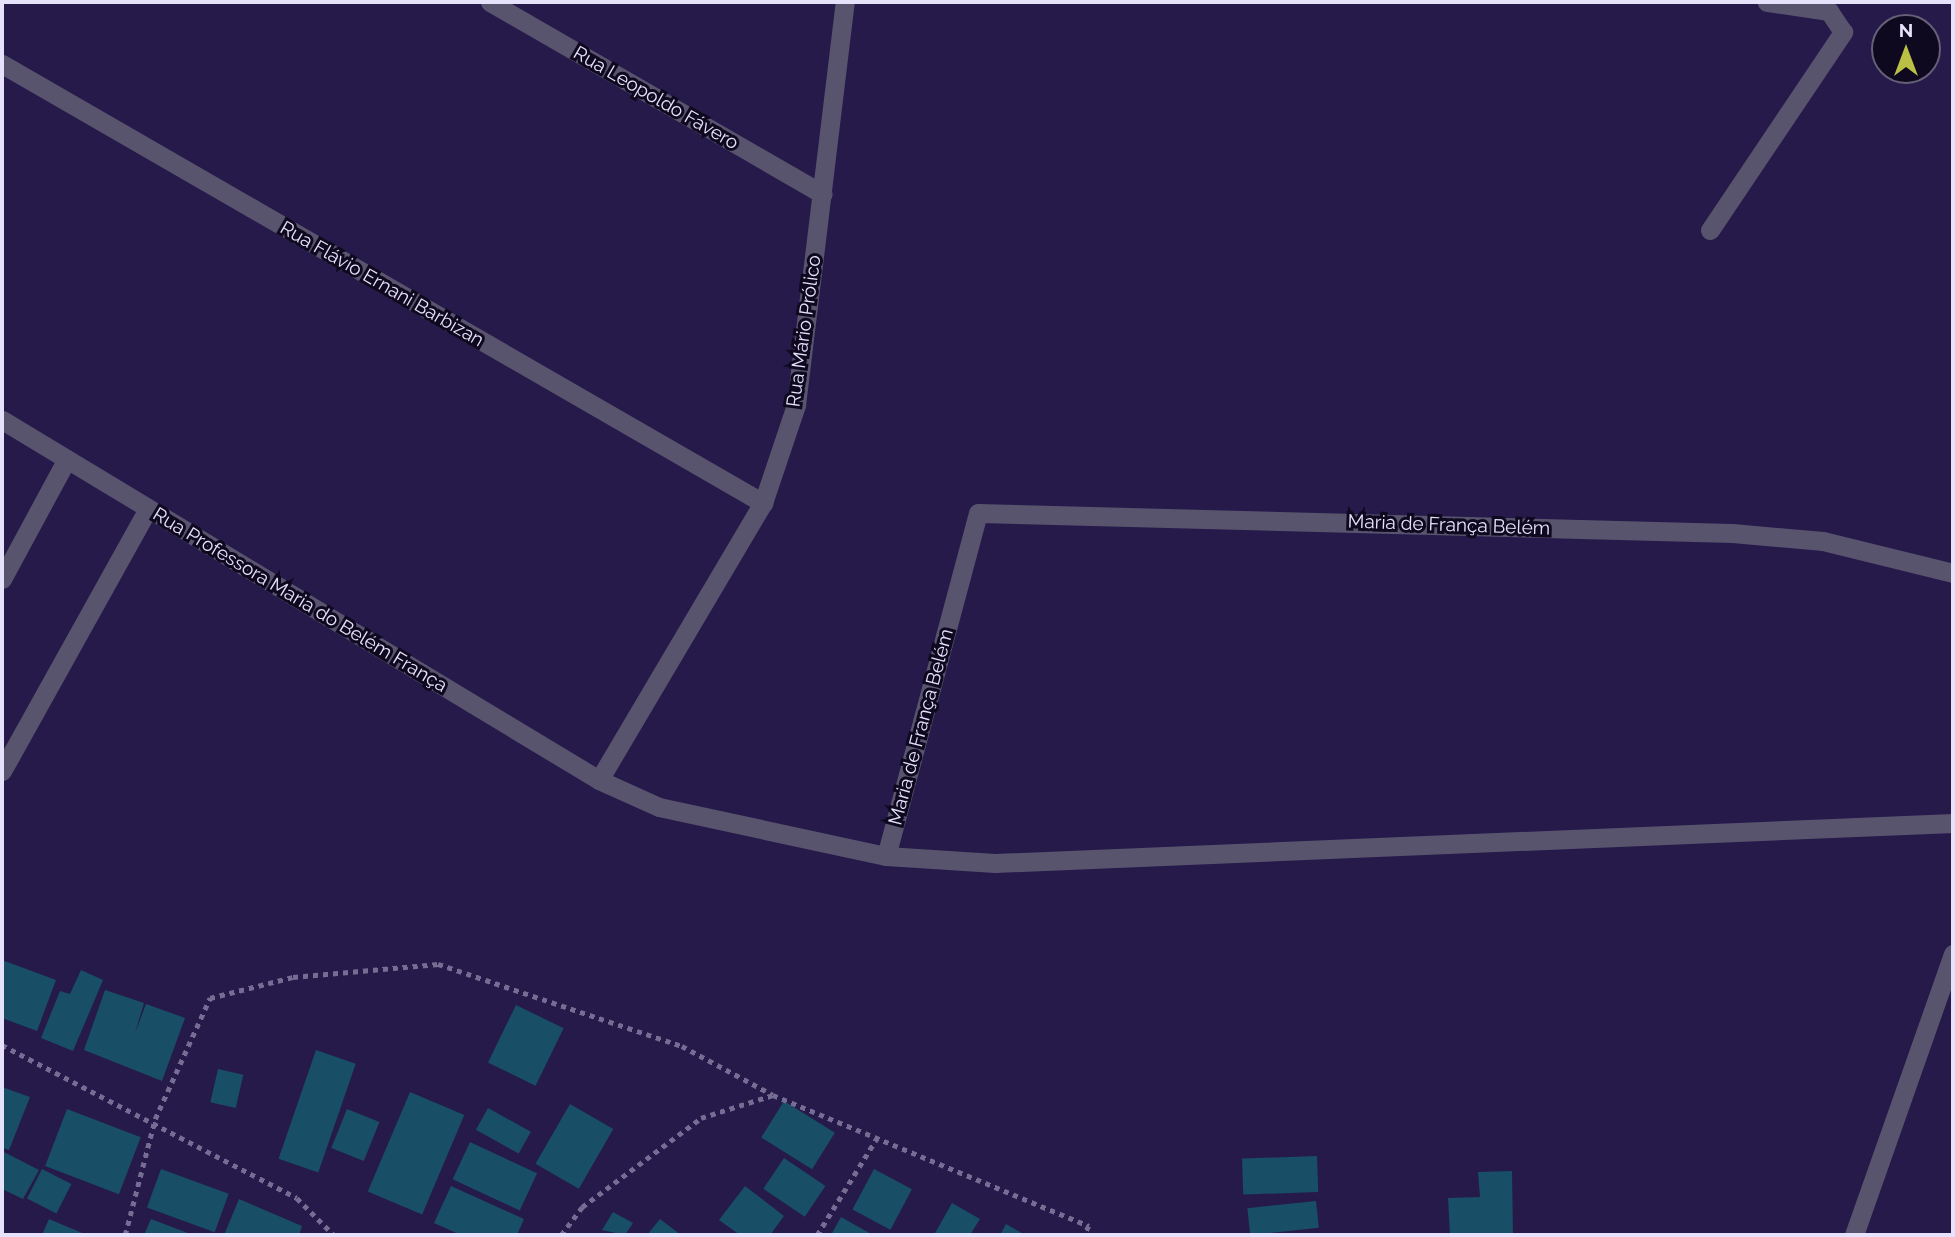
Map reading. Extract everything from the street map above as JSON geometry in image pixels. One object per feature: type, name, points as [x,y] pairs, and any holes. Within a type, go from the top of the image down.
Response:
[{"type":"street","name":"Rua Leopoldo Fávero","points":[[490,2],[822,194]]},
{"type":"street","name":"Rua Mário Prólico","points":[[599,780],[763,503],[796,405],[845,2]]},
{"type":"street","points":[[1710,230],[1843,32],[1829,11],[1766,2]]},
{"type":"street","name":"Rua Flávio Ernani Barbizan","points":[[2,64],[763,503]]},
{"type":"street","name":"Rua Professora Maria do Belém França","points":[[2,420],[599,780],[659,807],[886,856]]},
{"type":"street","points":[[2,579],[67,459]]},
{"type":"street","points":[[2,771],[148,509]]},
{"type":"street","name":"Maria de França Belém","points":[[886,856],[978,513],[1732,533],[1823,541],[1953,573]]},
{"type":"street","points":[[886,856],[995,863],[1953,823]]},
{"type":"street","points":[[1854,1235],[1953,954]]},
{"type":"path","points":[[125,1235],[155,1119],[210,998],[293,977],[438,964],[682,1046],[772,1095],[1089,1226],[1084,1235]]},
{"type":"path","points":[[2,1045],[155,1119],[297,1198],[334,1235]]},
{"type":"path","points":[[561,1235],[582,1207],[701,1118],[772,1095]]},
{"type":"path","points":[[817,1235],[877,1138]]},
{"type":"building","points":[[2,960],[56,980],[37,1031],[2,1018]]},
{"type":"building","points":[[81,970],[103,980],[73,1051],[41,1038],[60,991],[70,994]]},
{"type":"building","points":[[105,990],[144,1003],[135,1033],[146,1004],[185,1018],[162,1081],[84,1050]]},
{"type":"building","points":[[516,1005],[564,1028],[536,1086],[488,1063]]},
{"type":"building","points":[[316,1050],[356,1064],[318,1172],[279,1159]]},
{"type":"building","points":[[218,1069],[243,1075],[236,1108],[210,1102]]},
{"type":"building","points":[[2,1087],[30,1097],[9,1150],[2,1148]]},
{"type":"building","points":[[410,1092],[464,1115],[422,1214],[368,1191]]},
{"type":"building","points":[[784,1101],[835,1133],[812,1169],[761,1137]]},
{"type":"building","points":[[570,1104],[613,1129],[579,1189],[536,1164]]},
{"type":"building","points":[[488,1108],[531,1132],[519,1154],[476,1130]]},
{"type":"building","points":[[67,1109],[141,1137],[119,1194],[45,1166]]},
{"type":"building","points":[[347,1109],[379,1122],[364,1161],[331,1148]]},
{"type":"building","points":[[470,1142],[537,1173],[520,1210],[453,1179]]},
{"type":"building","points":[[2,1151],[39,1170],[23,1199],[2,1189]]},
{"type":"building","points":[[1317,1156],[1318,1192],[1243,1195],[1242,1159]]},
{"type":"building","points":[[784,1158],[825,1186],[805,1217],[763,1189]]},
{"type":"building","points":[[42,1169],[71,1184],[56,1213],[27,1198]]},
{"type":"building","points":[[161,1169],[229,1194],[215,1232],[147,1208]]},
{"type":"building","points":[[874,1169],[912,1189],[890,1230],[852,1210]]},
{"type":"building","points":[[1512,1171],[1513,1235],[1450,1235],[1448,1198],[1480,1197],[1478,1172]]},
{"type":"building","points":[[451,1186],[524,1219],[517,1235],[461,1235],[434,1223]]},
{"type":"building","points":[[745,1186],[784,1216],[770,1235],[740,1235],[719,1220]]},
{"type":"building","points":[[239,1199],[302,1226],[299,1235],[224,1235]]},
{"type":"building","points":[[1316,1201],[1319,1228],[1250,1235],[1247,1208]]},
{"type":"building","points":[[952,1203],[980,1219],[970,1235],[934,1235]]},
{"type":"building","points":[[613,1212],[633,1223],[625,1235],[602,1230]]},
{"type":"building","points":[[841,1217],[873,1235],[831,1235]]},
{"type":"building","points":[[49,1219],[87,1235],[42,1235]]},
{"type":"building","points":[[151,1219],[193,1235],[144,1235]]},
{"type":"building","points":[[660,1219],[681,1235],[647,1235]]},
{"type":"building","points":[[1006,1224],[1025,1235],[1000,1235]]}]
